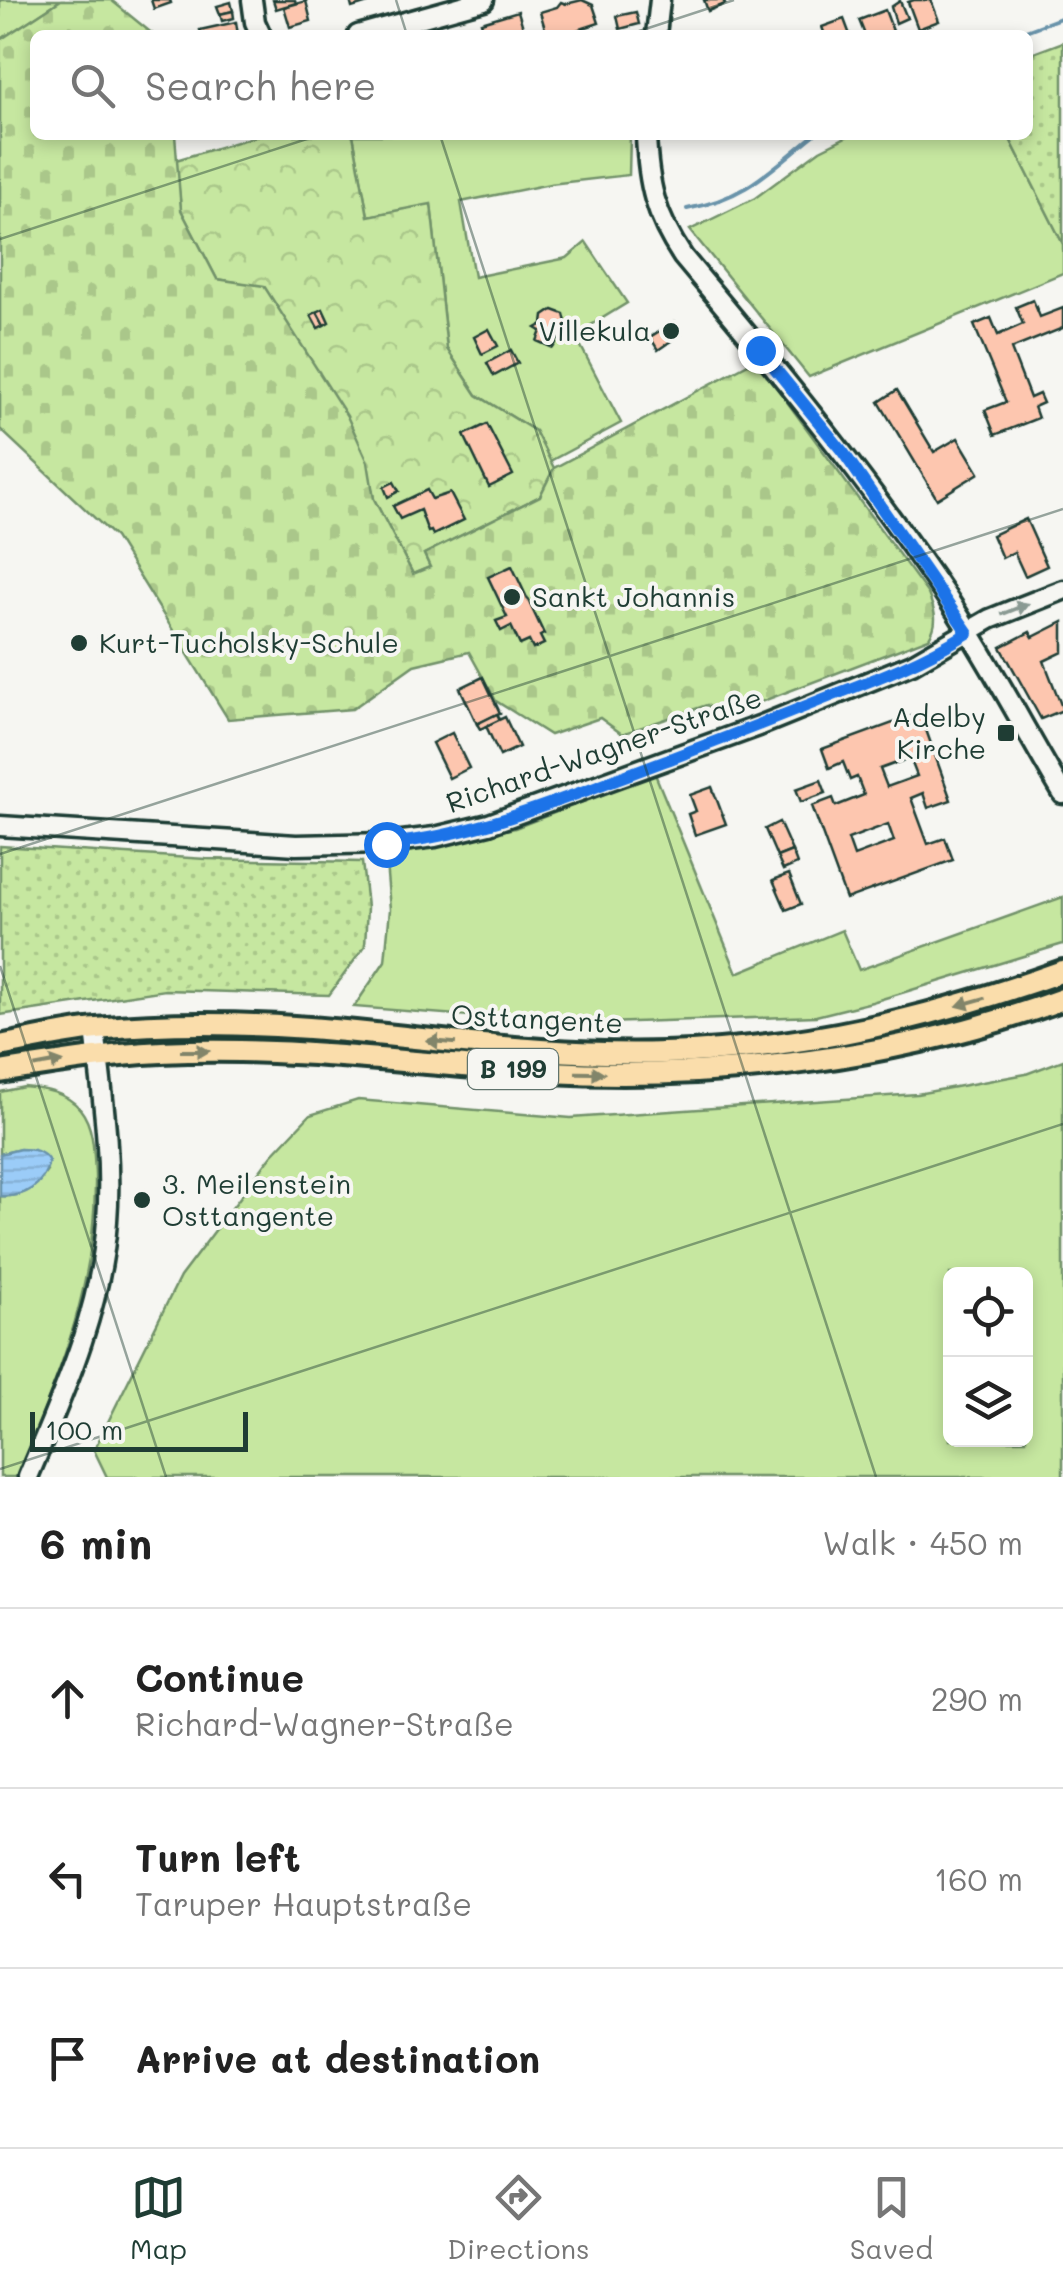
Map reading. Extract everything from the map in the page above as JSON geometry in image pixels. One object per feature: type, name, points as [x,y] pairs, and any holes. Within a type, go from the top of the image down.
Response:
[{"type":"main road","name":"Osttangente","points":[[0,1046],[96,1029],[190,1024],[307,1028],[554,1051],[665,1053],[826,1039],[937,1012],[1063,971]]},
{"type":"main road","name":"Osttangente","points":[[0,1072],[98,1056],[187,1050],[301,1052],[551,1072],[665,1074],[830,1058],[926,1040],[1063,999]]},
{"type":"street","points":[[252,0],[259,30]]},
{"type":"street","points":[[369,30],[416,9],[484,0]]},
{"type":"street","points":[[657,30],[660,0]]},
{"type":"street","points":[[646,140],[647,172],[666,232],[843,452],[968,633],[1063,794]]},
{"type":"street","name":"Richard-Wagner-Straße","points":[[0,826],[296,845],[373,844],[436,837],[543,806],[759,726],[912,664],[990,619],[1063,590]]},
{"type":"street","points":[[28,1477],[77,1358],[104,1257],[108,1169],[96,1029]]},
{"type":"green space","points":[[0,0],[61,0],[0,40]]},
{"type":"green space","points":[[61,0],[111,0],[148,30],[30,30],[30,140],[175,140],[181,210],[217,279],[264,286],[347,416],[368,462],[374,499],[413,574],[430,567],[424,554],[540,496],[554,468],[748,364],[760,365],[928,594],[935,616],[929,638],[721,717],[707,705],[622,734],[600,718],[550,735],[496,701],[469,652],[414,665],[352,709],[228,719],[115,537],[0,429],[0,40]]},
{"type":"green space","points":[[1063,42],[1063,244],[1011,140],[1033,140],[1033,53]]},
{"type":"green space","points":[[243,140],[354,140],[368,216],[431,204],[447,349],[477,395],[535,431],[554,468],[540,496],[424,554],[430,567],[413,574],[374,499],[367,462],[264,287],[217,279],[181,210],[176,160]]},
{"type":"green space","points":[[354,140],[630,140],[629,175],[550,184],[461,202],[474,277],[567,258],[586,242],[627,303],[575,335],[621,423],[550,461],[535,431],[477,395],[447,349],[431,205],[368,216]]},
{"type":"green space","points":[[840,140],[1011,140],[1063,244],[1063,273],[809,377],[690,230],[755,198],[820,150]]},
{"type":"green space","points":[[655,774],[737,973],[842,930],[859,970],[1063,897],[1063,944],[816,1016],[574,1024],[354,1007],[385,961],[390,909],[386,863],[398,852],[515,828]]},
{"type":"green space","points":[[0,846],[206,859],[362,862],[367,907],[365,946],[329,995],[165,990],[0,1015]]},
{"type":"green space","points":[[1063,1060],[1063,1477],[107,1477],[94,1450],[180,1277],[272,1155],[310,1115],[358,1100],[571,1118],[917,1094],[1026,1074]]},
{"type":"green space","points":[[24,1087],[61,1095],[85,1116],[94,1149],[94,1216],[82,1293],[61,1366],[17,1477],[0,1477],[0,1196],[27,1191],[47,1171],[20,1149],[0,1154],[0,1092]]},
{"type":"water","points":[[20,1149],[43,1154],[49,1161],[46,1170],[32,1189],[0,1196],[0,1154]]},
{"type":"building","points":[[151,0],[170,0],[171,3],[154,9]]},
{"type":"building","points":[[273,0],[295,0],[296,3],[276,9]]},
{"type":"building","points":[[350,0],[378,0],[352,8]]},
{"type":"building","points":[[582,0],[593,5],[599,23],[577,30],[545,30],[540,12],[561,2]]},
{"type":"building","points":[[704,0],[723,0],[725,4],[708,11]]},
{"type":"building","points":[[931,0],[939,21],[918,29],[908,2]]},
{"type":"building","points":[[306,1],[311,21],[290,27],[284,7]]},
{"type":"building","points":[[900,1],[907,18],[896,23],[891,7]]},
{"type":"building","points":[[231,2],[233,11],[220,14],[217,6]]},
{"type":"building","points":[[885,10],[893,30],[863,30],[859,20]]},
{"type":"building","points":[[233,11],[234,18],[222,21],[220,14]]},
{"type":"building","points":[[518,11],[524,30],[483,30],[481,22]]},
{"type":"building","points":[[636,12],[639,24],[620,29],[617,16]]},
{"type":"building","points":[[844,19],[848,30],[823,30],[822,27]]},
{"type":"building","points":[[236,22],[237,30],[200,30]]},
{"type":"building","points":[[1033,300],[1040,317],[1063,308],[1063,328],[1011,349],[1030,398],[1039,394],[1043,403],[1034,407],[1038,418],[995,435],[985,410],[1006,402],[974,325],[991,318],[998,335],[1023,324],[1016,307]]},
{"type":"building","points":[[323,309],[329,322],[324,325],[317,312]]},
{"type":"building","points":[[553,310],[564,314],[567,326],[553,348],[537,341],[541,331],[536,328]]},
{"type":"building","points":[[317,312],[324,325],[318,328],[311,315]]},
{"type":"building","points":[[674,322],[681,334],[658,350],[650,337]]},
{"type":"building","points":[[489,329],[498,346],[482,354],[474,337]]},
{"type":"building","points":[[511,350],[518,363],[494,376],[487,363]]},
{"type":"building","points":[[897,390],[934,452],[958,438],[979,473],[937,499],[879,402]]},
{"type":"building","points":[[487,424],[513,475],[489,487],[464,435]]},
{"type":"building","points":[[394,482],[399,491],[388,497],[384,487]]},
{"type":"building","points":[[427,490],[432,499],[450,493],[464,520],[433,535],[428,532],[420,510],[400,519],[393,506]]},
{"type":"building","points":[[1026,519],[1047,566],[1025,576],[1014,552],[1002,558],[992,535]]},
{"type":"building","name":"Sankt Johannis","points":[[512,566],[544,634],[540,636],[544,644],[533,649],[529,641],[520,645],[511,626],[501,631],[496,621],[507,617],[488,577]]},
{"type":"building","points":[[1063,622],[1063,652],[1044,661],[1063,710],[1041,719],[1001,647],[1030,632],[1033,637]]},
{"type":"building","points":[[483,677],[500,713],[477,724],[460,688]]},
{"type":"building","points":[[920,713],[951,800],[928,808],[923,793],[911,798],[928,844],[945,838],[953,860],[846,899],[812,806],[833,798],[836,806],[864,795],[857,777],[850,780],[843,762],[829,768],[822,749]],"holes":[[[910,758],[917,776],[887,787],[880,769]],[[888,824],[894,841],[854,856],[848,839]]]},
{"type":"building","points":[[497,714],[500,720],[480,729],[477,724]]},
{"type":"building","points":[[505,717],[519,747],[500,756],[486,726]]},
{"type":"building","points":[[452,733],[469,768],[449,778],[432,743]]},
{"type":"building","points":[[821,780],[826,793],[801,802],[796,789]]},
{"type":"building","points":[[712,787],[726,824],[695,835],[688,814],[696,811],[690,795]]},
{"type":"building","points":[[779,822],[792,851],[777,857],[765,829]]},
{"type":"building","points":[[792,851],[797,864],[783,870],[777,857]]},
{"type":"building","points":[[789,874],[801,904],[786,910],[773,880]]},
{"type":"waterway","points":[[1028,30],[1063,17]]},
{"type":"waterway","points":[[687,209],[741,190],[808,140]]},
{"type":"place","name":"Villekula","points":[[671,331]]},
{"type":"place","name":"Sankt Johannis","points":[[512,597]]},
{"type":"place","name":"Kurt-Tucholsky-Schule","points":[[79,643]]},
{"type":"place","name":"Adelby Kirche","points":[[1006,733]]},
{"type":"place","name":"3. Meilenstein Osttangente","points":[[142,1200]]},
{"type":"route","points":[[386,844],[436,837],[543,806],[912,664],[968,633],[843,452],[760,350]]}]
